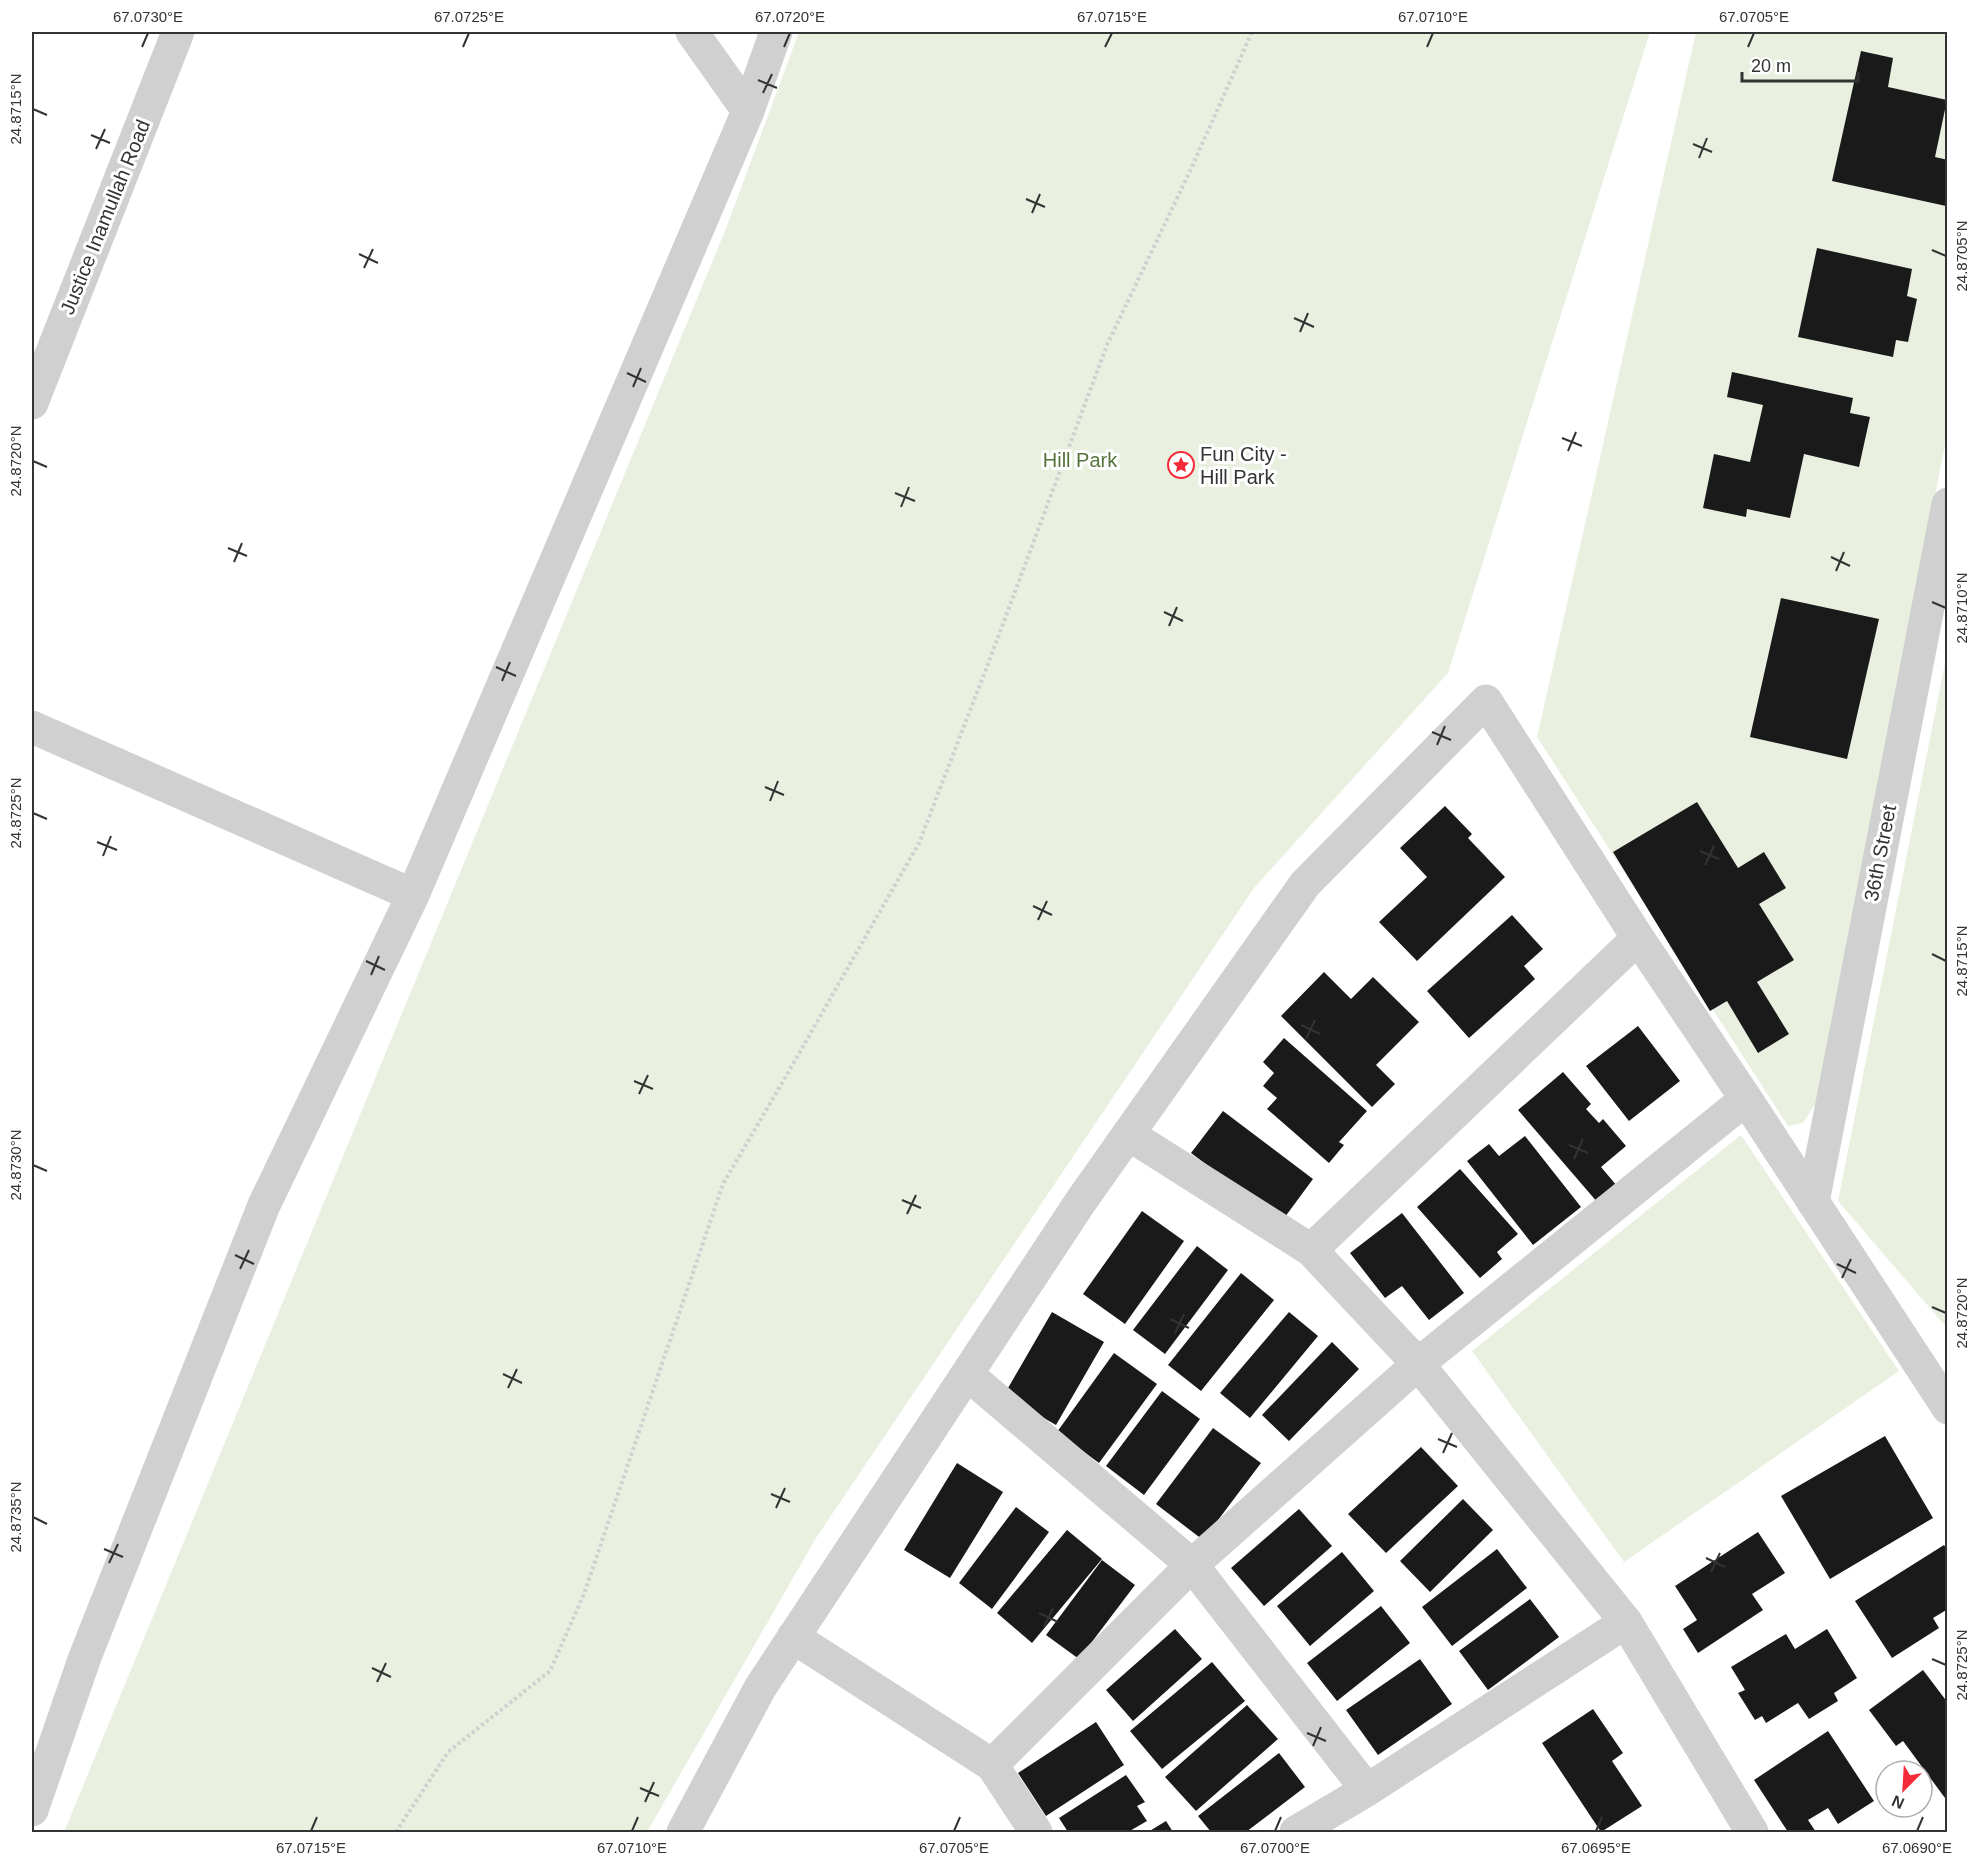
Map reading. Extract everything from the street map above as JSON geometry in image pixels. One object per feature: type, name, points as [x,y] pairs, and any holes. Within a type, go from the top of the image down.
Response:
[{"type":"street","name":"Justice Inamullah Road","points":[[32,403],[178,32]]},
{"type":"street","points":[[692,32],[748,111]]},
{"type":"street","points":[[32,1810],[85,1657],[264,1204],[413,895],[748,111],[776,32]]},
{"type":"street","name":"36th Street","points":[[1813,1202],[1947,504]]},
{"type":"street","points":[[683,1833],[760,1688],[793,1637],[1081,1201],[1305,884],[1486,701],[1638,938],[1947,1408]]},
{"type":"street","points":[[32,727],[413,895]]},
{"type":"street","points":[[1311,1250],[1638,938]]},
{"type":"street","points":[[992,1765],[1192,1564],[1418,1364],[1746,1099]]},
{"type":"street","points":[[1128,1134],[1311,1250],[1418,1364],[1626,1622],[1752,1833]]},
{"type":"street","points":[[967,1374],[1192,1564],[1367,1790]]},
{"type":"street","points":[[1296,1833],[1367,1790],[1626,1622]]},
{"type":"street","points":[[793,1637],[992,1765],[1036,1833]]},
{"type":"path","points":[[396,1833],[448,1752],[550,1671],[584,1594],[723,1184],[919,843],[1107,345],[1191,169],[1252,32]]},
{"type":"green space","name":"Hill Park","points":[[799,32],[1650,32],[1448,673],[1254,888],[816,1538],[647,1832],[64,1832],[727,226]]},
{"type":"green space","points":[[1696,32],[1947,32],[1947,435],[1816,1103],[1803,1123],[1788,1126],[1537,737]]},
{"type":"green space","points":[[1947,653],[1948,1328],[1838,1201]]},
{"type":"green space","points":[[1741,1135],[1899,1371],[1624,1562],[1472,1351]]},
{"type":"building","points":[[1861,51],[1893,58],[1888,87],[1947,100],[1935,157],[1948,160],[1946,206],[1832,181]]},
{"type":"building","points":[[1817,248],[1912,269],[1907,296],[1917,299],[1908,342],[1896,340],[1893,357],[1798,337]]},
{"type":"building","points":[[1732,372],[1853,398],[1850,413],[1870,417],[1859,467],[1804,454],[1790,518],[1747,509],[1746,517],[1703,508],[1714,454],[1750,462],[1763,405],[1727,397]]},
{"type":"building","points":[[1781,598],[1879,619],[1847,759],[1750,737]]},
{"type":"building","points":[[1697,802],[1738,868],[1764,852],[1786,888],[1759,904],[1794,960],[1757,982],[1789,1034],[1758,1053],[1727,1001],[1710,1011],[1613,852]]},
{"type":"building","points":[[1445,806],[1472,834],[1468,838],[1505,877],[1417,961],[1379,922],[1427,877],[1400,848]]},
{"type":"building","points":[[1512,915],[1543,949],[1524,966],[1535,979],[1469,1038],[1427,991]]},
{"type":"building","points":[[1324,972],[1351,999],[1373,977],[1419,1022],[1376,1065],[1395,1084],[1372,1107],[1281,1016]]},
{"type":"building","points":[[1638,1026],[1680,1081],[1629,1121],[1586,1066]]},
{"type":"building","points":[[1284,1038],[1367,1111],[1339,1142],[1344,1145],[1329,1163],[1267,1109],[1277,1098],[1263,1086],[1274,1073],[1263,1062]]},
{"type":"building","points":[[1563,1072],[1591,1104],[1586,1109],[1599,1123],[1603,1119],[1626,1146],[1601,1167],[1617,1186],[1598,1203],[1518,1110]]},
{"type":"building","points":[[1223,1111],[1313,1179],[1282,1221],[1191,1153]]},
{"type":"building","points":[[1525,1136],[1581,1207],[1533,1245],[1467,1161],[1489,1144],[1499,1156]]},
{"type":"building","points":[[1460,1169],[1518,1234],[1497,1252],[1502,1259],[1480,1278],[1417,1207]]},
{"type":"building","points":[[1142,1211],[1184,1241],[1125,1324],[1083,1294]]},
{"type":"building","points":[[1402,1213],[1464,1293],[1429,1320],[1402,1286],[1385,1298],[1350,1253]]},
{"type":"building","points":[[1197,1246],[1228,1270],[1165,1354],[1133,1330]]},
{"type":"building","points":[[1241,1273],[1274,1300],[1201,1391],[1168,1365]]},
{"type":"building","points":[[1052,1312],[1104,1342],[1056,1425],[1004,1395]]},
{"type":"building","points":[[1289,1312],[1318,1336],[1250,1418],[1220,1393]]},
{"type":"building","points":[[1332,1342],[1359,1369],[1289,1441],[1262,1415]]},
{"type":"building","points":[[1114,1353],[1157,1384],[1099,1463],[1057,1432]]},
{"type":"building","points":[[1162,1391],[1200,1419],[1144,1495],[1106,1466]]},
{"type":"building","points":[[1213,1428],[1261,1463],[1203,1540],[1156,1504]]},
{"type":"building","points":[[1885,1436],[1933,1518],[1830,1579],[1781,1496]]},
{"type":"building","points":[[1421,1447],[1458,1486],[1386,1553],[1348,1514]]},
{"type":"building","points":[[957,1463],[1003,1492],[950,1578],[904,1550]]},
{"type":"building","points":[[1463,1499],[1493,1530],[1430,1592],[1400,1561]]},
{"type":"building","points":[[1016,1507],[1049,1532],[992,1609],[959,1583]]},
{"type":"building","points":[[1299,1509],[1332,1546],[1264,1606],[1231,1568]]},
{"type":"building","points":[[1067,1530],[1102,1559],[1032,1643],[997,1613]]},
{"type":"building","points":[[1758,1532],[1785,1573],[1752,1594],[1763,1610],[1698,1653],[1683,1629],[1697,1620],[1675,1586]]},
{"type":"building","points":[[1944,1545],[1948,1551],[1948,1609],[1933,1618],[1939,1628],[1892,1658],[1855,1601]]},
{"type":"building","points":[[1497,1549],[1527,1588],[1452,1646],[1422,1607]]},
{"type":"building","points":[[1342,1552],[1374,1591],[1310,1646],[1277,1606]]},
{"type":"building","points":[[1102,1560],[1135,1585],[1079,1659],[1046,1635]]},
{"type":"building","points":[[1530,1599],[1559,1637],[1488,1690],[1459,1651]]},
{"type":"building","points":[[1381,1606],[1410,1643],[1337,1701],[1307,1663]]},
{"type":"building","points":[[1175,1629],[1202,1659],[1133,1721],[1106,1690]]},
{"type":"building","points":[[1827,1629],[1857,1678],[1834,1693],[1838,1701],[1809,1719],[1798,1703],[1766,1723],[1762,1716],[1755,1720],[1738,1693],[1745,1690],[1731,1667],[1786,1634],[1795,1649]]},
{"type":"building","points":[[1420,1659],[1452,1704],[1378,1755],[1346,1710]]},
{"type":"building","points":[[1212,1662],[1245,1701],[1162,1769],[1130,1731]]},
{"type":"building","points":[[1923,1670],[1948,1703],[1948,1797],[1945,1798],[1934,1783],[1934,1759],[1916,1759],[1903,1741],[1896,1746],[1869,1710]]},
{"type":"building","points":[[1247,1705],[1278,1739],[1196,1811],[1165,1777]]},
{"type":"building","points":[[1593,1709],[1623,1753],[1612,1761],[1642,1806],[1601,1832],[1542,1743]]},
{"type":"building","points":[[1096,1722],[1124,1765],[1046,1816],[1018,1773]]},
{"type":"building","points":[[1828,1731],[1874,1801],[1838,1824],[1828,1808],[1808,1820],[1816,1832],[1788,1832],[1754,1780]]},
{"type":"building","points":[[1279,1753],[1305,1787],[1246,1832],[1211,1832],[1198,1816]]},
{"type":"building","points":[[1126,1775],[1145,1802],[1137,1806],[1147,1821],[1128,1832],[1068,1832],[1059,1818]]},
{"type":"building","points":[[1166,1821],[1173,1832],[1148,1832]]},
{"type":"place","name":"Fun City - Hill Park","points":[[1181,465]]}]
